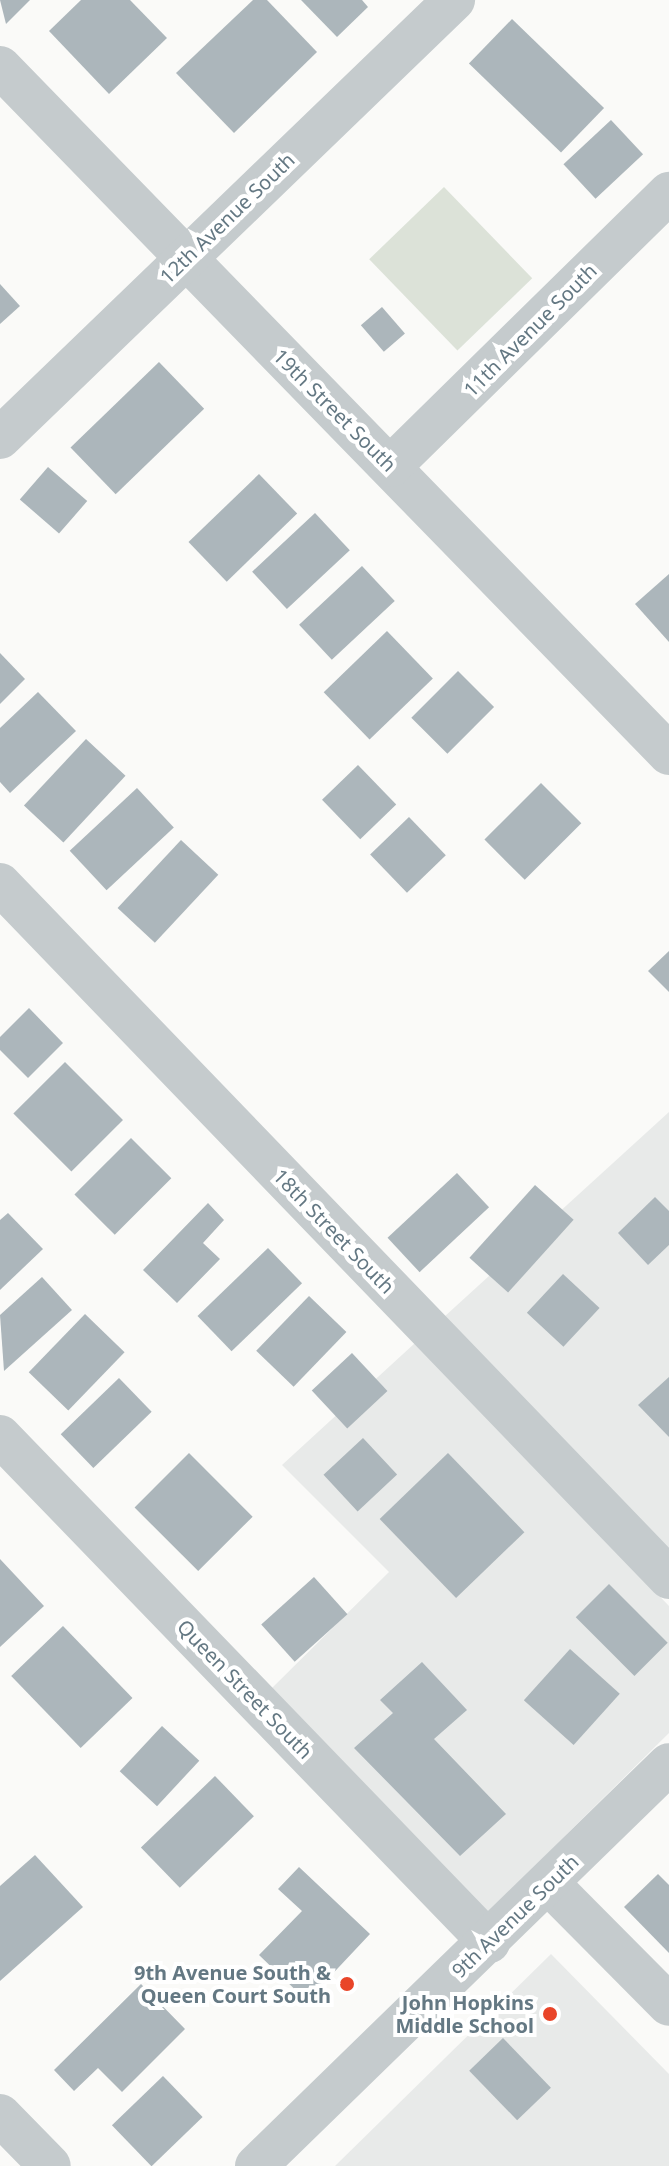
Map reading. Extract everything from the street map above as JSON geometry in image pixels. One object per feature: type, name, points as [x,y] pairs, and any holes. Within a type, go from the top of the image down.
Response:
[{"type":"street","name":"12th Avenue South","points":[[0,438],[454,0]]},
{"type":"street","name":"19th Street South","points":[[0,67],[669,754]]},
{"type":"street","name":"11th Avenue South","points":[[391,466],[669,193]]},
{"type":"street","name":"18th Street South","points":[[0,884],[669,1578]]},
{"type":"street","name":"Queen Street South","points":[[0,1436],[489,1942]]},
{"type":"street","name":"9th Avenue South","points":[[256,2166],[669,1764]]},
{"type":"street","points":[[549,1884],[669,2005]]},
{"type":"street","points":[[0,2115],[50,2166]]},
{"type":"shaded area","points":[[444,187],[532,278],[457,351],[369,259]]},
{"type":"shaded area","points":[[669,1112],[669,1549],[444,1317]]},
{"type":"shaded area","points":[[415,1343],[669,1606],[669,1733],[488,1912],[272,1688],[389,1572],[282,1465]]},
{"type":"shaded area","name":"John Hopkins Middle School","points":[[551,1954],[669,2074],[669,2166],[335,2166]]},
{"type":"building","points":[[0,0],[30,0],[6,24]]},
{"type":"building","points":[[81,0],[130,0],[167,38],[109,94],[49,31]]},
{"type":"building","points":[[253,0],[267,0],[317,52],[234,133],[176,73]]},
{"type":"building","points":[[301,0],[362,0],[368,7],[337,37]]},
{"type":"building","points":[[512,19],[604,108],[561,153],[469,64]]},
{"type":"building","points":[[611,120],[643,154],[596,199],[563,164]]},
{"type":"building","points":[[0,284],[20,306],[0,324]]},
{"type":"building","points":[[382,307],[405,333],[384,352],[361,325]]},
{"type":"building","points":[[159,362],[204,409],[116,494],[71,447]]},
{"type":"building","points":[[48,467],[87,501],[59,534],[20,499]]},
{"type":"building","points":[[259,474],[297,514],[227,582],[189,542]]},
{"type":"building","points":[[315,513],[350,550],[287,609],[252,572]]},
{"type":"building","points":[[362,566],[395,601],[332,660],[299,625]]},
{"type":"building","points":[[669,574],[669,642],[635,604]]},
{"type":"building","points":[[387,631],[433,678],[370,740],[324,692]]},
{"type":"building","points":[[0,653],[25,679],[0,704]]},
{"type":"building","points":[[458,671],[494,707],[447,754],[411,718]]},
{"type":"building","points":[[38,692],[76,731],[10,793],[0,782],[0,728]]},
{"type":"building","points":[[86,739],[125,776],[63,842],[24,806]]},
{"type":"building","points":[[358,765],[396,805],[360,839],[322,800]]},
{"type":"building","points":[[541,783],[581,823],[525,880],[484,840]]},
{"type":"building","points":[[137,788],[174,827],[107,890],[70,851]]},
{"type":"building","points":[[409,817],[446,855],[407,893],[370,855]]},
{"type":"building","points":[[181,840],[218,875],[155,943],[118,908]]},
{"type":"building","points":[[669,951],[669,992],[648,971]]},
{"type":"building","points":[[29,1008],[63,1043],[28,1078],[0,1050],[0,1037]]},
{"type":"building","points":[[65,1062],[123,1120],[71,1172],[13,1114]]},
{"type":"building","points":[[131,1138],[171,1178],[115,1235],[74,1195]]},
{"type":"building","points":[[457,1173],[489,1207],[420,1272],[388,1238]]},
{"type":"building","points":[[535,1185],[574,1220],[508,1293],[469,1258]]},
{"type":"building","points":[[655,1197],[669,1211],[669,1245],[648,1265],[618,1233]]},
{"type":"building","points":[[208,1203],[224,1220],[203,1243],[220,1259],[177,1303],[143,1270]]},
{"type":"building","points":[[8,1213],[43,1249],[0,1290],[0,1220]]},
{"type":"building","points":[[268,1248],[302,1283],[232,1351],[198,1316]]},
{"type":"building","points":[[563,1274],[600,1308],[563,1347],[527,1313]]},
{"type":"building","points":[[42,1277],[72,1310],[4,1371],[0,1315]]},
{"type":"building","points":[[309,1296],[346,1332],[294,1387],[256,1351]]},
{"type":"building","points":[[85,1314],[125,1352],[68,1410],[29,1372]]},
{"type":"building","points":[[352,1353],[387,1391],[347,1429],[312,1391]]},
{"type":"building","points":[[669,1377],[669,1437],[638,1405]]},
{"type":"building","points":[[119,1378],[152,1412],[93,1468],[61,1434]]},
{"type":"building","points":[[363,1438],[397,1475],[358,1511],[324,1475]]},
{"type":"building","points":[[189,1453],[253,1517],[198,1571],[135,1507]]},
{"type":"building","points":[[448,1453],[524,1532],[456,1598],[380,1519]]},
{"type":"building","points":[[0,1559],[44,1606],[0,1647]]},
{"type":"building","points":[[314,1577],[347,1614],[295,1662],[261,1625]]},
{"type":"building","points":[[609,1584],[668,1643],[634,1676],[576,1617]]},
{"type":"building","points":[[63,1626],[132,1698],[81,1748],[11,1676]]},
{"type":"building","points":[[570,1649],[620,1694],[574,1745],[524,1700]]},
{"type":"building","points":[[422,1662],[467,1710],[434,1739],[506,1814],[460,1856],[354,1748],[393,1713],[380,1700]]},
{"type":"building","points":[[162,1726],[199,1761],[157,1806],[120,1771]]},
{"type":"building","points":[[215,1776],[254,1816],[180,1888],[141,1848]]},
{"type":"building","points":[[35,1855],[83,1907],[0,1981],[0,1886]]},
{"type":"building","points":[[299,1867],[370,1934],[307,2001],[259,1955],[302,1911],[278,1889]]},
{"type":"building","points":[[658,1874],[669,1885],[669,1953],[624,1907]]},
{"type":"building","points":[[141,1984],[185,2029],[122,2092],[98,2068],[74,2091],[54,2070]]},
{"type":"building","points":[[503,2038],[551,2088],[517,2120],[469,2071]]},
{"type":"building","points":[[163,2076],[203,2117],[152,2166],[112,2125]]},
{"type":"place","name":"9th Avenue South & Queen Court South","points":[[347,1984]]},
{"type":"place","name":"John Hopkins Middle School","points":[[550,2014]]}]
